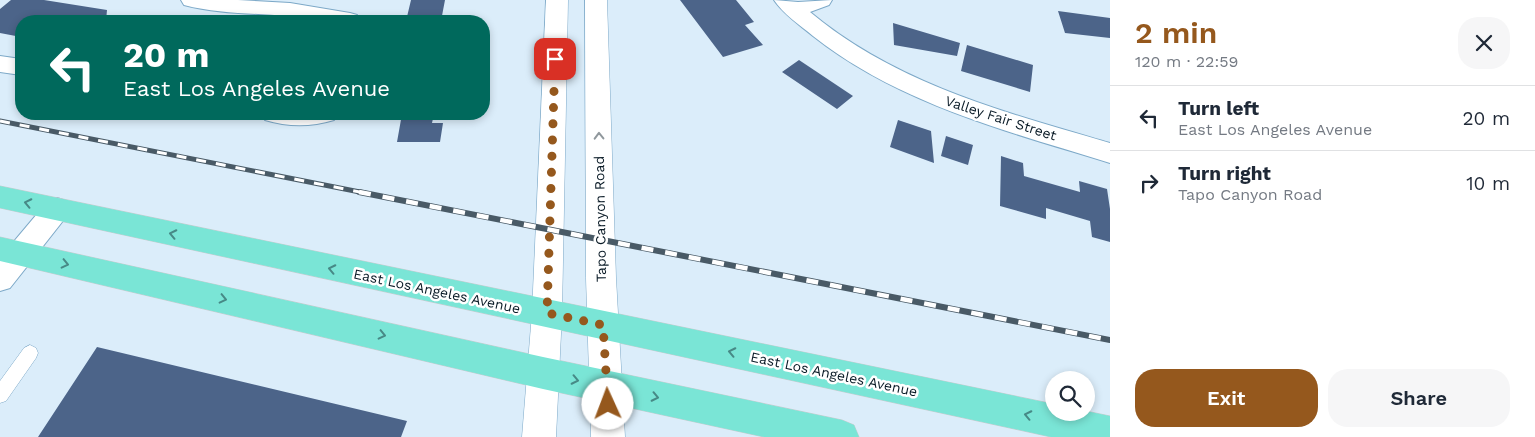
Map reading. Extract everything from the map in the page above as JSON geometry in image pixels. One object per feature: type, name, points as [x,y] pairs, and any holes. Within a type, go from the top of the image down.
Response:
[{"type":"main road","points":[[539,437],[547,313],[557,0]]},
{"type":"main road","name":"Tapo Canyon Road","points":[[596,0],[603,325],[608,437]]},
{"type":"main road","name":"East Los Angeles Avenue","points":[[0,197],[1110,433]]},
{"type":"main road","points":[[10,251],[543,373],[842,437]]},
{"type":"street","points":[[191,0],[229,6],[290,10],[317,15]]},
{"type":"street","points":[[351,15],[355,0]]},
{"type":"street","points":[[789,5],[822,0]]},
{"type":"street","name":"Valley Fair Street","points":[[789,5],[825,34],[872,64],[927,93],[980,114],[1110,152]]},
{"type":"street","points":[[0,64],[15,67]]},
{"type":"street","points":[[0,279],[10,251],[57,209]]},
{"type":"lane","points":[[0,395],[30,353]]},
{"type":"building","points":[[11,0],[44,0],[107,10],[107,15],[15,15],[15,36],[0,33],[0,9]]},
{"type":"building","points":[[411,0],[445,0],[442,15],[407,15]]},
{"type":"building","points":[[680,0],[736,0],[754,22],[745,25],[763,45],[723,57]]},
{"type":"building","points":[[1058,11],[1110,18],[1110,38],[1065,33]]},
{"type":"building","points":[[893,23],[960,43],[957,56],[894,45]]},
{"type":"building","points":[[967,45],[1033,65],[1030,92],[961,71]]},
{"type":"building","points":[[799,60],[853,96],[837,109],[782,72]]},
{"type":"building","points":[[401,120],[433,120],[432,123],[443,123],[440,142],[397,142]]},
{"type":"building","points":[[898,120],[931,131],[934,163],[890,147]]},
{"type":"building","points":[[946,136],[973,145],[968,165],[941,156]]},
{"type":"building","points":[[1001,156],[1023,163],[1024,176],[1080,192],[1079,181],[1107,189],[1110,209],[1110,242],[1092,237],[1090,221],[1046,208],[1046,219],[1000,206]]},
{"type":"building","points":[[97,347],[407,421],[401,437],[38,437]]},
{"type":"railway","points":[[0,121],[365,193]]},
{"type":"railway","points":[[359,192],[1110,340]]},
{"type":"route","points":[[555,59],[547,313],[603,325],[608,404]]}]
